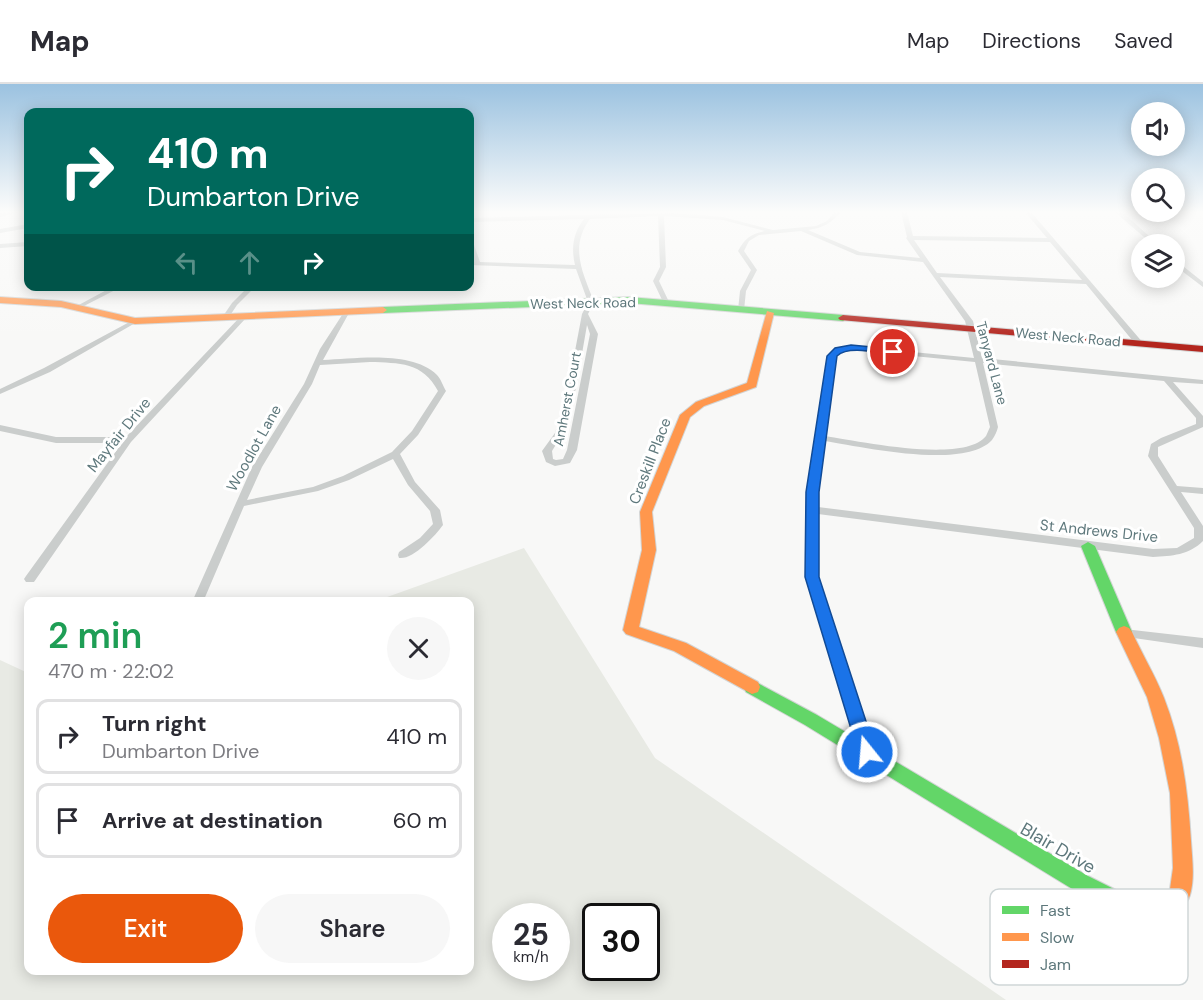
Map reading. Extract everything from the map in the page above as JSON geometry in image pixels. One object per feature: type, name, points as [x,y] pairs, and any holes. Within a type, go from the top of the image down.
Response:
[{"type":"street","points":[[577,255],[576,267],[588,308]]},
{"type":"street","points":[[663,255],[663,267],[656,281],[667,304]]},
{"type":"street","points":[[741,310],[743,291],[754,270],[744,255]]},
{"type":"street","points":[[867,255],[924,260]]},
{"type":"street","name":"Tanyard Lane","points":[[821,438],[934,454],[979,446],[989,438],[994,427],[969,321],[920,255]]},
{"type":"street","points":[[1064,255],[1140,344]]},
{"type":"street","points":[[474,263],[576,267]]},
{"type":"street","points":[[1185,270],[1203,285]]},
{"type":"street","points":[[935,275],[1087,282]]},
{"type":"street","points":[[78,307],[110,291]]},
{"type":"street","points":[[225,319],[234,304],[248,291]]},
{"type":"street","name":"West Neck Road","points":[[0,300],[78,307],[135,321],[346,313],[588,308],[629,300],[1203,349]]},
{"type":"street","name":"Amherst Court","points":[[588,308],[594,334],[572,450],[567,461],[555,464],[547,457],[547,451],[560,434],[588,308]]},
{"type":"street","name":"Woodlot Lane","points":[[199,597],[257,468],[308,384],[324,349],[346,313]]},
{"type":"street","name":"Creskill Place","points":[[632,630],[650,550],[646,512],[685,415],[694,405],[740,392],[752,385],[770,313]]},
{"type":"street","name":"Mayfair Drive","points":[[30,579],[128,440],[242,318]]},
{"type":"street","points":[[0,392],[47,370],[135,321]]},
{"type":"street","points":[[867,752],[812,577],[813,492],[832,356],[838,350],[851,348],[1203,382]]},
{"type":"street","points":[[241,504],[315,489],[346,478],[395,454],[415,433],[442,392],[440,381],[433,373],[404,362],[318,363]]},
{"type":"street","name":"St Andrews Drive","points":[[813,510],[1152,553],[1173,553],[1192,547],[1199,539],[1199,528],[1153,456],[1154,446],[1201,425],[1200,418],[1166,378]]},
{"type":"street","points":[[0,428],[57,440],[128,440]]},
{"type":"street","points":[[395,454],[411,483],[435,510],[438,525],[424,540],[403,555]]},
{"type":"street","points":[[1175,489],[1203,491]]},
{"type":"street","name":"Blair Drive","points":[[1088,546],[1124,633],[1155,698],[1168,738],[1179,793],[1183,868],[1181,889]]},
{"type":"street","name":"Blair Drive","points":[[632,630],[680,647],[867,752],[1093,889]]},
{"type":"street","points":[[1124,633],[1203,643]]},
{"type":"shaded area","points":[[524,548],[655,758],[1006,1000],[0,1000],[0,660],[24,671],[24,975],[474,975],[474,597],[387,597]]},
{"type":"traffic: fast","points":[[383,310],[629,300],[843,318]]},
{"type":"traffic: fast","points":[[1088,546],[1124,632]]},
{"type":"traffic: fast","points":[[752,687],[1093,889]]},
{"type":"traffic: slow","points":[[0,300],[61,304],[135,321],[383,310]]},
{"type":"traffic: slow","points":[[752,687],[680,647],[631,630],[649,550],[646,512],[685,415],[700,404],[752,385],[770,313]]},
{"type":"traffic: slow","points":[[1124,632],[1155,697],[1168,738],[1179,793],[1183,868],[1181,889]]},
{"type":"traffic: jam","points":[[843,318],[1203,349]]},
{"type":"route","points":[[867,752],[812,577],[813,492],[832,356],[838,350],[851,348],[893,352]]}]
